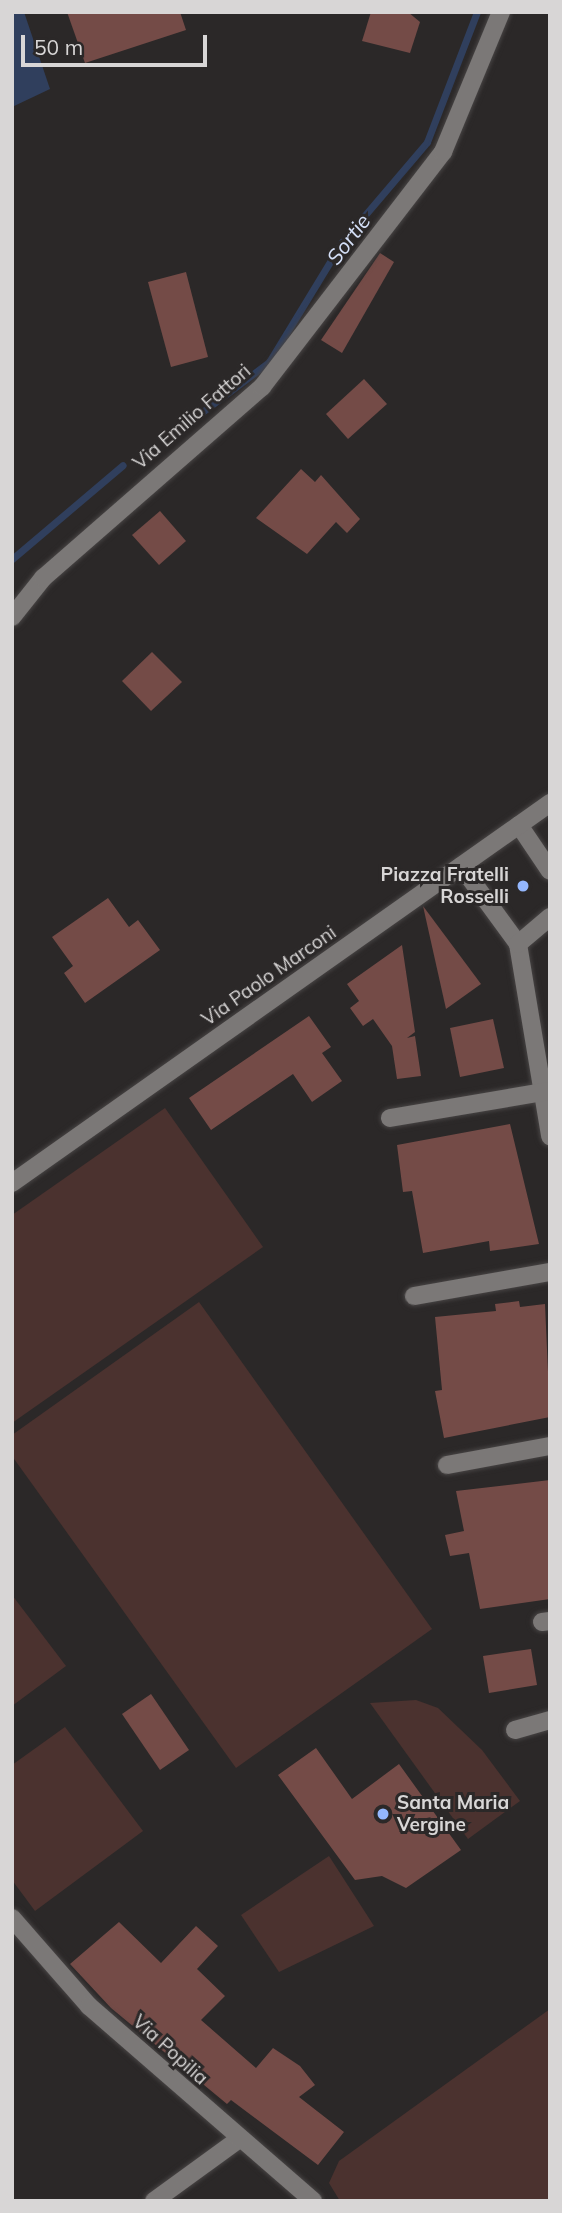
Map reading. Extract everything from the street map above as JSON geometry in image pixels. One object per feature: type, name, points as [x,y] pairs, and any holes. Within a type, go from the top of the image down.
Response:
[{"type":"street","name":"Via Emilio Fattori","points":[[12,617],[43,578],[262,387],[443,152],[501,12]]},
{"type":"street","name":"Via Paolo Marconi","points":[[12,1183],[550,803]]},
{"type":"street","points":[[519,825],[550,871]]},
{"type":"street","points":[[461,866],[518,944],[546,1091],[550,1136]]},
{"type":"street","points":[[518,944],[550,917]]},
{"type":"street","points":[[390,1118],[546,1091]]},
{"type":"street","points":[[414,1296],[550,1272]]},
{"type":"street","points":[[447,1465],[550,1446]]},
{"type":"street","points":[[515,1730],[550,1720]]},
{"type":"street","name":"Via Popilia","points":[[12,1918],[89,2006],[238,2140],[313,2201]]},
{"type":"street","points":[[154,2201],[238,2140]]},
{"type":"shaded area","points":[[165,1108],[263,1247],[12,1423],[12,1215]]},
{"type":"shaded area","points":[[199,1302],[432,1629],[236,1768],[12,1456],[12,1435]]},
{"type":"shaded area","points":[[12,1595],[66,1666],[12,1706]]},
{"type":"shaded area","points":[[416,1700],[438,1708],[482,1750],[520,1801],[468,1839],[370,1703]]},
{"type":"shaded area","points":[[65,1727],[143,1831],[35,1911],[12,1880],[12,1765]]},
{"type":"shaded area","points":[[329,1856],[374,1926],[279,1972],[241,1915]]},
{"type":"shaded area","points":[[550,2009],[550,2201],[340,2201],[329,2183],[339,2161]]},
{"type":"water","points":[[12,12],[24,12],[50,89],[12,107]]},
{"type":"building","points":[[67,12],[180,12],[186,30],[85,63]]},
{"type":"building","points":[[371,12],[408,12],[420,22],[410,53],[362,41]]},
{"type":"building","points":[[380,253],[394,262],[342,353],[321,340]]},
{"type":"building","points":[[186,272],[208,357],[171,367],[148,282]]},
{"type":"building","points":[[364,379],[387,404],[348,439],[326,414]]},
{"type":"building","points":[[301,469],[315,482],[321,475],[360,519],[347,533],[336,522],[307,554],[256,518]]},
{"type":"building","points":[[160,511],[186,541],[159,565],[132,535]]},
{"type":"building","points":[[152,652],[182,682],[151,711],[122,681]]},
{"type":"building","points":[[108,898],[129,927],[138,920],[160,950],[85,1003],[64,973],[73,966],[52,937]]},
{"type":"building","points":[[423,906],[481,984],[446,1009]]},
{"type":"building","points":[[402,945],[415,1032],[407,1038],[415,1036],[421,1076],[397,1079],[392,1046],[373,1019],[363,1026],[350,1008],[359,1001],[347,984]]},
{"type":"building","points":[[309,1016],[331,1047],[322,1053],[342,1081],[312,1102],[293,1074],[211,1130],[189,1098]]},
{"type":"building","points":[[493,1019],[504,1068],[460,1077],[450,1028]]},
{"type":"building","points":[[510,1124],[539,1244],[490,1251],[489,1241],[423,1253],[412,1191],[403,1192],[397,1145]]},
{"type":"building","points":[[519,1301],[520,1307],[545,1304],[550,1417],[444,1438],[435,1391],[442,1390],[435,1317],[496,1311],[495,1304]]},
{"type":"building","points":[[550,1480],[550,1599],[480,1609],[469,1553],[450,1556],[445,1535],[464,1531],[456,1491]]},
{"type":"building","points":[[531,1649],[537,1685],[489,1693],[483,1656]]},
{"type":"building","points":[[151,1694],[189,1750],[160,1770],[122,1714]]},
{"type":"building","name":"Santa Maria Vergine","points":[[316,1748],[352,1799],[399,1764],[461,1850],[406,1888],[382,1876],[355,1880],[278,1775]]},
{"type":"building","points":[[119,1922],[161,1963],[196,1926],[218,1946],[197,1969],[225,1996],[201,2020],[256,2068],[273,2048],[300,2066],[315,2085],[299,2097],[344,2132],[318,2165],[231,2100],[227,2104],[111,2008],[70,1964]]},
{"type":"waterway","name":"Sortie","points":[[174,433],[269,362],[342,242],[427,142],[477,12]]},
{"type":"waterway","name":"Sortie","points":[[12,559],[123,465]]},
{"type":"place","name":"Piazza Fratelli Rosselli","points":[[523,886]]},
{"type":"place","name":"Santa Maria Vergine","points":[[383,1814]]}]
